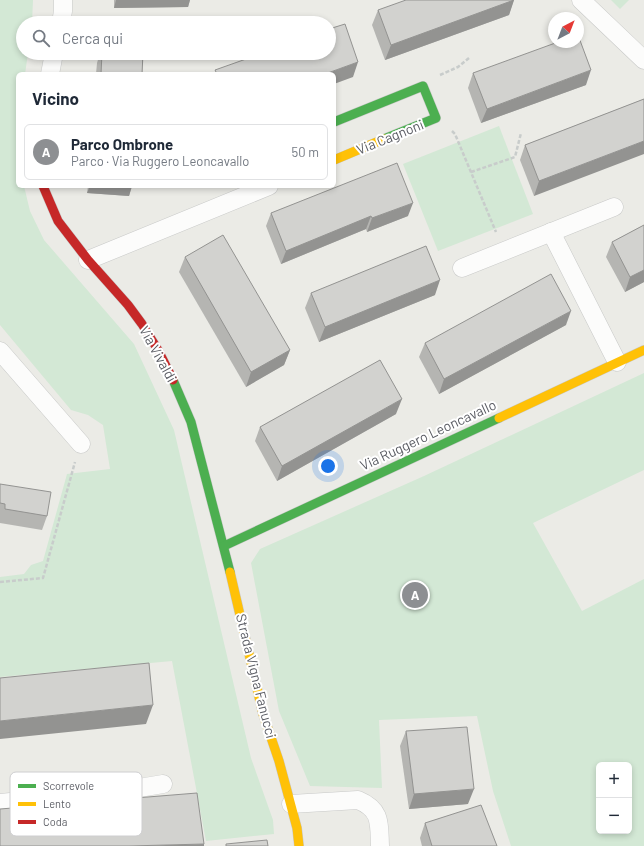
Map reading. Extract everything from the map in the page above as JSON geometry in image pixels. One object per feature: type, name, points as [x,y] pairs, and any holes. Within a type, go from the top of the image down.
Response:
[{"type":"street","points":[[62,16],[63,0]]},
{"type":"street","points":[[581,0],[644,60]]},
{"type":"street","points":[[50,72],[53,60]]},
{"type":"street","points":[[336,121],[424,86]]},
{"type":"street","name":"Via Cagnoni","points":[[336,159],[436,118],[424,86]]},
{"type":"street","name":"Via Vivaldi","points":[[44,188],[46,195],[58,221],[88,260],[128,305],[158,350],[174,382],[191,422],[224,546]]},
{"type":"street","points":[[88,260],[249,190],[259,188]]},
{"type":"street","points":[[462,268],[614,207]]},
{"type":"street","points":[[551,232],[617,362]]},
{"type":"street","name":"Via Ruggero Leoncavallo","points":[[224,546],[644,350]]},
{"type":"street","points":[[0,352],[80,444]]},
{"type":"street","name":"Strada Vigna Fanucci","points":[[224,546],[263,714],[279,761],[298,828],[299,846]]},
{"type":"street","points":[[142,788],[163,784]]},
{"type":"street","points":[[291,804],[358,800],[367,804],[374,810],[378,820],[380,846]]},
{"type":"street","points":[[0,803],[10,802]]},
{"type":"path","points":[[424,86],[435,77],[458,67],[469,58]]},
{"type":"path","points":[[436,118],[455,134],[504,251]]},
{"type":"path","points":[[471,172],[515,156],[521,133]]},
{"type":"path","points":[[0,582],[43,578],[80,444]]},
{"type":"green space","points":[[0,0],[33,0],[32,16],[16,16],[16,60],[27,60],[25,72],[16,72],[16,188],[24,188],[30,211],[44,240],[134,344],[174,430],[251,758],[273,820],[274,834],[206,841],[172,661],[0,677],[0,577],[24,574],[31,565],[43,561],[67,474],[110,469],[103,425],[88,415],[71,410],[0,325]]},
{"type":"green space","points":[[611,0],[629,0],[620,9]]},
{"type":"green space","points":[[499,126],[533,214],[438,251],[403,164]]},
{"type":"green space","points":[[644,373],[644,470],[533,523],[582,611],[644,579],[644,846],[511,846],[493,791],[477,716],[379,720],[382,788],[310,786],[279,711],[251,563],[260,549],[424,476]]},
{"type":"building","points":[[406,0],[514,0],[391,45],[378,10]]},
{"type":"building","points":[[345,24],[358,62],[330,72],[216,72],[215,70],[243,60],[336,60],[336,27]]},
{"type":"building","points":[[548,46],[548,48],[583,48],[591,70],[487,109],[473,73]]},
{"type":"building","points":[[102,60],[143,60],[142,72],[101,72]]},
{"type":"building","points":[[644,99],[644,141],[539,181],[525,145]]},
{"type":"building","points":[[397,163],[413,203],[372,218],[371,216],[286,251],[271,213]]},
{"type":"building","points":[[644,225],[644,270],[630,277],[612,242]]},
{"type":"building","points":[[223,235],[290,350],[251,372],[185,257]]},
{"type":"building","points":[[426,246],[440,280],[325,327],[311,293]]},
{"type":"building","points":[[551,274],[571,311],[444,379],[425,343]]},
{"type":"building","points":[[380,360],[402,399],[282,466],[260,427]]},
{"type":"building","points":[[0,484],[51,492],[47,516],[5,509],[5,504],[0,503]]},
{"type":"building","points":[[149,663],[153,705],[0,721],[0,678]]},
{"type":"building","points":[[467,727],[474,789],[414,794],[406,731]]},
{"type":"building","points":[[197,793],[204,844],[129,846],[0,846],[0,809],[10,808],[10,836],[142,836],[142,797]]},
{"type":"building","points":[[481,805],[497,846],[432,846],[425,823]]},
{"type":"building","points":[[267,840],[268,846],[226,846],[226,844]]},
{"type":"traffic: fast","points":[[336,121],[423,86],[436,118],[384,139]]},
{"type":"traffic: fast","points":[[173,380],[191,422],[230,572]]},
{"type":"traffic: fast","points":[[224,546],[499,418]]},
{"type":"traffic: slow","points":[[336,159],[384,139]]},
{"type":"traffic: slow","points":[[499,418],[644,350]]},
{"type":"traffic: slow","points":[[230,572],[263,714],[279,761],[297,828],[299,846]]},
{"type":"traffic: jam","points":[[44,188],[58,221],[88,260],[128,305],[142,324],[158,350],[173,380]]},
{"type":"place","name":"Parco Ombrone","points":[[415,595]]}]
